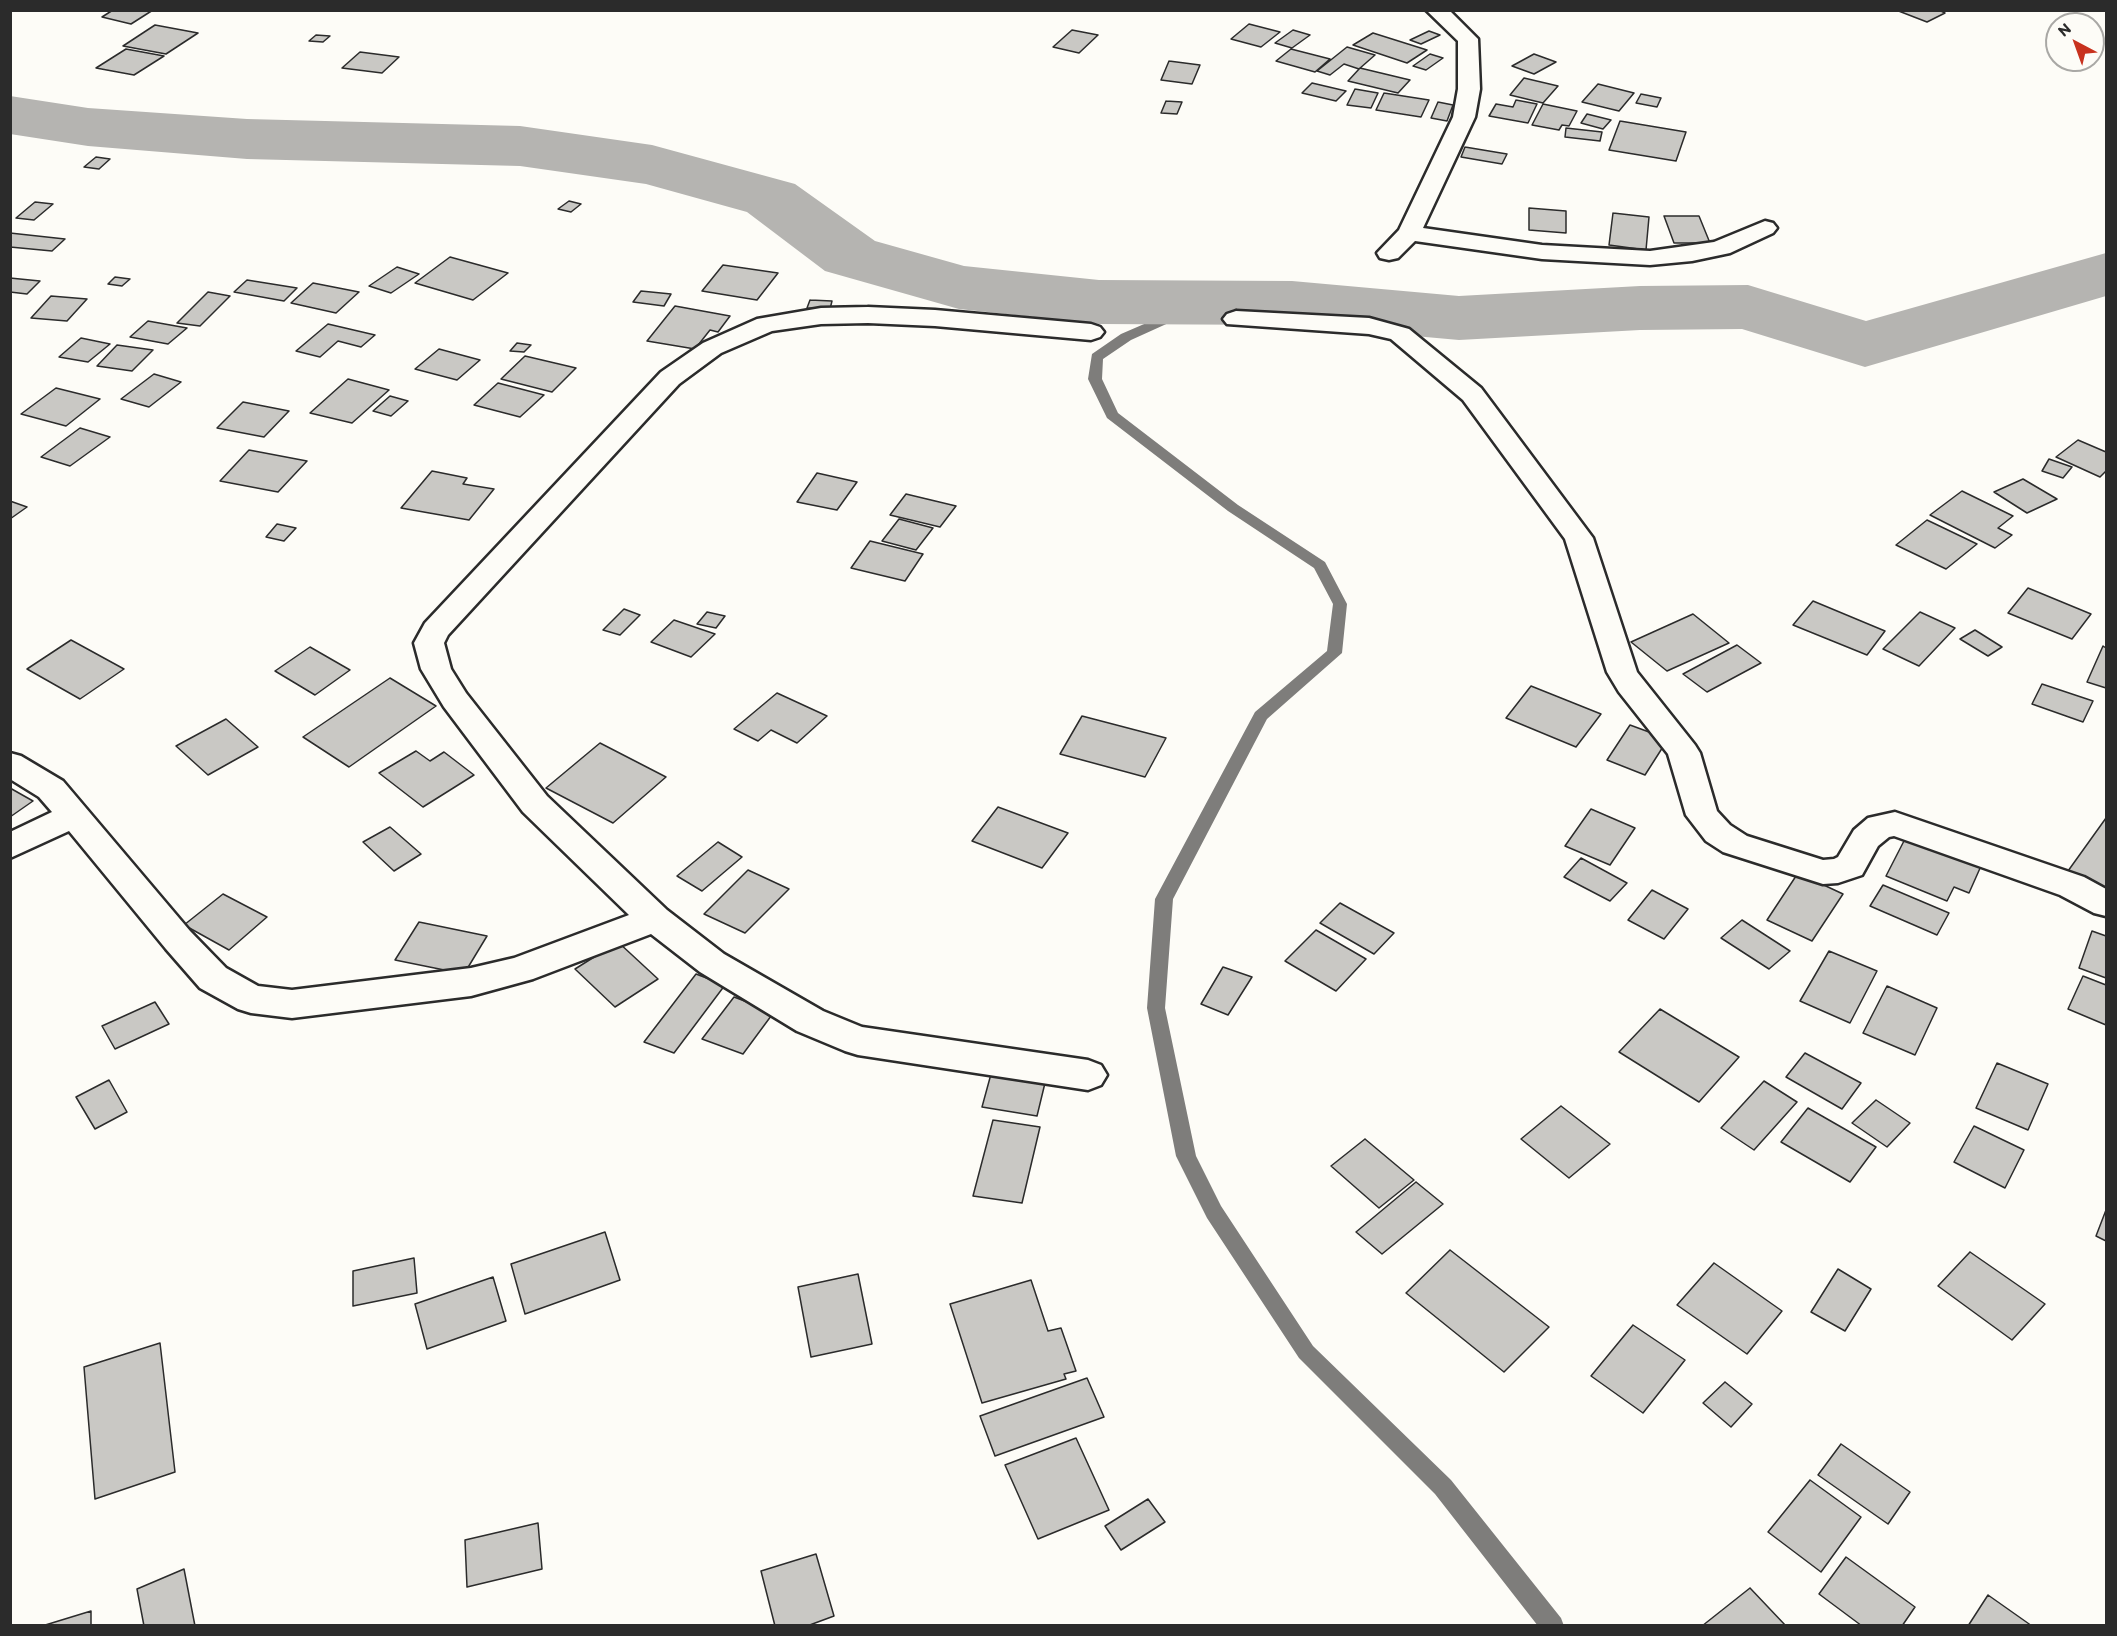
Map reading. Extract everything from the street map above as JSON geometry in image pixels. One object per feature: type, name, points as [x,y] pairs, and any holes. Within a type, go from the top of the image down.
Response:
[{"type":"street","points":[[1389,253],[1409,233],[1464,117],[1469,89],[1468,39],[1436,10]]},
{"type":"street","points":[[1409,233],[1542,252],[1650,258],[1692,254],[1721,248],[1765,228]]},
{"type":"street","points":[[1088,1075],[858,1041],[810,1022],[712,963],[655,919],[535,804],[455,700],[436,669],[429,643],[436,630],[670,378],[712,348],[766,324],[821,316],[868,315],[935,318],[1091,332]]},
{"type":"street","points":[[1236,319],[1369,326],[1400,334],[1454,376],[1472,394],[1579,538],[1622,672],[1684,753],[1702,815],[1718,832],[1735,844],[1823,872],[1838,871],[1850,866],[1866,838],[1881,826],[1894,824],[2072,886],[2106,904]]},
{"type":"street","points":[[10,764],[51,789],[178,940],[213,978],[251,999],[292,1004],[471,982],[520,970],[655,919]]},
{"type":"street","points":[[10,846],[74,815]]},
{"type":"building","points":[[113,10],[153,10],[131,24],[102,17]]},
{"type":"building","points":[[1896,10],[1939,10],[1945,13],[1927,22]]},
{"type":"building","points":[[1249,24],[1280,32],[1261,47],[1231,39]]},
{"type":"building","points":[[155,25],[198,33],[166,54],[123,46]]},
{"type":"building","points":[[1072,30],[1098,35],[1079,53],[1053,47]]},
{"type":"building","points":[[1293,30],[1310,35],[1292,48],[1275,43]]},
{"type":"building","points":[[1429,31],[1440,35],[1421,44],[1410,40]]},
{"type":"building","points":[[1373,33],[1427,50],[1407,63],[1353,45]]},
{"type":"building","points":[[316,35],[330,36],[323,42],[309,41]]},
{"type":"building","points":[[1347,47],[1375,55],[1359,69],[1344,64],[1330,75],[1317,71]]},
{"type":"building","points":[[126,49],[164,56],[134,75],[96,68]]},
{"type":"building","points":[[1291,49],[1330,59],[1315,72],[1276,61]]},
{"type":"building","points":[[360,52],[399,57],[382,73],[342,68]]},
{"type":"building","points":[[1430,54],[1443,58],[1426,70],[1413,66]]},
{"type":"building","points":[[1534,54],[1556,62],[1534,74],[1512,66]]},
{"type":"building","points":[[1169,61],[1200,65],[1192,84],[1161,80]]},
{"type":"building","points":[[1360,68],[1410,80],[1398,93],[1348,81]]},
{"type":"building","points":[[1524,78],[1558,86],[1543,103],[1510,95]]},
{"type":"building","points":[[1312,83],[1346,91],[1336,101],[1302,93]]},
{"type":"building","points":[[1598,84],[1634,93],[1619,111],[1582,102]]},
{"type":"building","points":[[1355,89],[1378,93],[1371,108],[1347,105]]},
{"type":"building","points":[[1384,93],[1429,100],[1421,117],[1376,110]]},
{"type":"building","points":[[1641,94],[1661,98],[1657,107],[1636,103]]},
{"type":"building","points":[[1516,100],[1537,104],[1528,123],[1489,116],[1496,104],[1513,107]]},
{"type":"building","points":[[1166,101],[1182,102],[1177,114],[1161,113]]},
{"type":"building","points":[[1438,102],[1453,105],[1447,121],[1431,118]]},
{"type":"building","points":[[1543,104],[1577,111],[1569,126],[1562,125],[1559,130],[1532,125]]},
{"type":"building","points":[[1587,114],[1611,120],[1603,129],[1581,123]]},
{"type":"building","points":[[1620,121],[1686,132],[1676,161],[1609,150]]},
{"type":"building","points":[[1566,128],[1602,132],[1600,141],[1565,137]]},
{"type":"building","points":[[1465,147],[1507,154],[1502,164],[1461,157]]},
{"type":"building","points":[[96,157],[110,159],[99,169],[84,167]]},
{"type":"building","points":[[569,201],[581,204],[571,212],[558,209]]},
{"type":"building","points":[[35,202],[53,204],[34,220],[16,218]]},
{"type":"building","points":[[1529,208],[1566,211],[1566,233],[1529,230]]},
{"type":"building","points":[[1613,213],[1649,217],[1646,250],[1609,245]]},
{"type":"building","points":[[1664,216],[1699,216],[1710,243],[1674,243]]},
{"type":"building","points":[[10,233],[65,239],[52,251],[10,247]]},
{"type":"building","points":[[450,257],[508,273],[473,300],[415,283]]},
{"type":"building","points":[[723,265],[778,273],[757,300],[702,291]]},
{"type":"building","points":[[397,267],[419,274],[391,293],[369,286]]},
{"type":"building","points":[[115,277],[130,279],[122,286],[108,284]]},
{"type":"building","points":[[10,278],[40,281],[27,294],[10,292]]},
{"type":"building","points":[[247,280],[297,288],[284,301],[234,292]]},
{"type":"building","points":[[313,283],[359,292],[336,313],[291,303]]},
{"type":"building","points":[[641,291],[671,294],[664,306],[633,302]]},
{"type":"building","points":[[208,292],[230,296],[200,326],[177,323]]},
{"type":"building","points":[[51,296],[87,299],[67,321],[31,318]]},
{"type":"building","points":[[810,300],[832,301],[830,309],[807,308]]},
{"type":"building","points":[[675,306],[730,316],[718,332],[710,330],[695,349],[647,341]]},
{"type":"building","points":[[148,321],[187,328],[168,344],[130,337]]},
{"type":"building","points":[[328,324],[375,335],[361,347],[338,341],[320,357],[296,351]]},
{"type":"building","points":[[81,338],[110,344],[88,362],[59,357]]},
{"type":"building","points":[[517,343],[531,345],[524,352],[510,351]]},
{"type":"building","points":[[117,345],[153,350],[132,371],[97,366]]},
{"type":"building","points":[[439,349],[480,360],[457,380],[415,369]]},
{"type":"building","points":[[525,356],[576,368],[552,392],[501,379]]},
{"type":"building","points":[[154,374],[181,382],[149,407],[121,399]]},
{"type":"building","points":[[348,379],[389,390],[352,423],[310,413]]},
{"type":"building","points":[[498,383],[544,395],[520,417],[474,405]]},
{"type":"building","points":[[56,388],[100,399],[66,426],[21,414]]},
{"type":"building","points":[[390,396],[408,401],[391,416],[373,411]]},
{"type":"building","points":[[243,402],[289,411],[264,437],[217,428]]},
{"type":"building","points":[[80,428],[110,437],[70,466],[41,457]]},
{"type":"building","points":[[2078,440],[2106,452],[2106,471],[2100,477],[2056,457]]},
{"type":"building","points":[[249,450],[307,461],[278,492],[220,481]]},
{"type":"building","points":[[2049,459],[2072,467],[2063,478],[2042,471]]},
{"type":"building","points":[[432,471],[467,478],[463,484],[494,489],[469,520],[401,508]]},
{"type":"building","points":[[817,473],[857,482],[837,510],[797,502]]},
{"type":"building","points":[[2023,479],[2057,499],[2027,513],[1994,492]]},
{"type":"building","points":[[1962,491],[2013,516],[1998,528],[2012,535],[1995,548],[1930,515]]},
{"type":"building","points":[[906,494],[956,506],[940,527],[890,515]]},
{"type":"building","points":[[10,501],[27,507],[10,519]]},
{"type":"building","points":[[899,519],[933,528],[916,550],[882,541]]},
{"type":"building","points":[[1927,520],[1977,544],[1946,569],[1896,545]]},
{"type":"building","points":[[277,524],[296,528],[284,541],[266,537]]},
{"type":"building","points":[[870,541],[923,554],[905,581],[851,568]]},
{"type":"building","points":[[2028,588],[2091,614],[2072,639],[2008,613]]},
{"type":"building","points":[[1813,601],[1885,631],[1867,655],[1793,625]]},
{"type":"building","points":[[624,609],[640,615],[620,635],[603,630]]},
{"type":"building","points":[[707,612],[725,616],[716,628],[697,624]]},
{"type":"building","points":[[1920,612],[1955,628],[1919,666],[1883,649]]},
{"type":"building","points":[[1693,614],[1729,643],[1667,671],[1631,642]]},
{"type":"building","points":[[674,620],[715,634],[691,657],[651,642]]},
{"type":"building","points":[[1975,630],[2002,647],[1988,656],[1960,639]]},
{"type":"building","points":[[71,640],[124,669],[80,699],[27,669]]},
{"type":"building","points":[[1737,645],[1761,663],[1707,692],[1683,674]]},
{"type":"building","points":[[2103,646],[2106,648],[2106,688],[2087,682]]},
{"type":"building","points":[[310,647],[350,670],[315,695],[275,671]]},
{"type":"building","points":[[390,678],[436,706],[349,767],[303,737]]},
{"type":"building","points":[[2042,684],[2093,701],[2083,722],[2032,704]]},
{"type":"building","points":[[1531,686],[1601,714],[1576,747],[1506,718]]},
{"type":"building","points":[[777,693],[827,716],[797,743],[771,730],[758,741],[734,729]]},
{"type":"building","points":[[1082,716],[1166,738],[1145,777],[1060,754]]},
{"type":"building","points":[[226,719],[258,747],[208,775],[176,746]]},
{"type":"building","points":[[1630,725],[1668,739],[1645,775],[1607,760]]},
{"type":"building","points":[[600,743],[666,777],[613,823],[546,788]]},
{"type":"building","points":[[416,751],[430,761],[444,752],[474,775],[423,807],[379,773]]},
{"type":"building","points":[[10,788],[33,801],[10,817]]},
{"type":"building","points":[[998,807],[1068,833],[1042,868],[972,841]]},
{"type":"building","points":[[1591,809],[1635,828],[1610,865],[1565,846]]},
{"type":"building","points":[[2106,818],[2106,889],[2068,871]]},
{"type":"building","points":[[390,827],[421,854],[394,871],[363,842]]},
{"type":"building","points":[[1906,837],[1981,866],[1969,893],[1954,887],[1947,901],[1886,876]]},
{"type":"building","points":[[718,842],[742,857],[702,891],[677,876]]},
{"type":"building","points":[[1581,858],[1627,883],[1610,901],[1564,877]]},
{"type":"building","points":[[748,870],[789,889],[745,933],[704,914]]},
{"type":"building","points":[[1798,873],[1843,894],[1812,941],[1767,920]]},
{"type":"building","points":[[1883,885],[1949,913],[1937,935],[1870,906]]},
{"type":"building","points":[[1652,890],[1688,909],[1664,939],[1628,920]]},
{"type":"building","points":[[223,894],[267,917],[229,950],[184,925]]},
{"type":"building","points":[[1340,903],[1394,933],[1374,954],[1320,923]]},
{"type":"building","points":[[1742,920],[1790,951],[1769,969],[1721,938]]},
{"type":"building","points":[[419,922],[487,936],[464,974],[395,960]]},
{"type":"building","points":[[1316,930],[1366,959],[1336,991],[1285,961]]},
{"type":"building","points":[[2092,931],[2106,936],[2106,978],[2079,968]]},
{"type":"building","points":[[618,942],[658,979],[615,1007],[575,969]]},
{"type":"building","points":[[1829,951],[1877,971],[1850,1023],[1800,1001]]},
{"type":"building","points":[[1223,967],[1252,977],[1228,1015],[1201,1004]]},
{"type":"building","points":[[696,974],[725,985],[674,1053],[644,1042]]},
{"type":"building","points":[[2083,976],[2106,985],[2106,1025],[2068,1009]]},
{"type":"building","points":[[1887,986],[1937,1008],[1915,1055],[1863,1033]]},
{"type":"building","points":[[734,997],[774,1012],[743,1054],[702,1039]]},
{"type":"building","points":[[155,1002],[169,1024],[115,1049],[102,1026]]},
{"type":"building","points":[[1660,1009],[1739,1057],[1699,1102],[1619,1052]]},
{"type":"building","points":[[1805,1053],[1861,1083],[1842,1109],[1786,1077]]},
{"type":"building","points":[[1997,1063],[2048,1084],[2028,1130],[1976,1108]]},
{"type":"building","points":[[991,1074],[1045,1083],[1037,1116],[982,1107]]},
{"type":"building","points":[[109,1080],[127,1112],[95,1129],[76,1097]]},
{"type":"building","points":[[1764,1081],[1797,1102],[1754,1150],[1721,1128]]},
{"type":"building","points":[[1876,1100],[1910,1123],[1887,1147],[1852,1123]]},
{"type":"building","points":[[1561,1106],[1610,1144],[1569,1178],[1521,1139]]},
{"type":"building","points":[[1808,1108],[1876,1147],[1850,1182],[1781,1142]]},
{"type":"building","points":[[993,1120],[1040,1127],[1022,1203],[973,1196]]},
{"type":"building","points":[[1974,1126],[2024,1150],[2005,1188],[1954,1162]]},
{"type":"building","points":[[1365,1139],[1414,1180],[1379,1208],[1331,1166]]},
{"type":"building","points":[[1416,1182],[1443,1204],[1382,1254],[1356,1232]]},
{"type":"building","points":[[2106,1210],[2106,1241],[2096,1236]]},
{"type":"building","points":[[605,1232],[620,1280],[525,1314],[511,1264]]},
{"type":"building","points":[[1450,1250],[1549,1327],[1504,1372],[1406,1293]]},
{"type":"building","points":[[1970,1252],[2045,1304],[2012,1340],[1938,1286]]},
{"type":"building","points":[[414,1258],[417,1293],[353,1306],[353,1271]]},
{"type":"building","points":[[1714,1263],[1782,1311],[1747,1354],[1677,1305]]},
{"type":"building","points":[[1838,1269],[1871,1289],[1845,1331],[1811,1312]]},
{"type":"building","points":[[858,1274],[872,1344],[811,1357],[798,1287]]},
{"type":"building","points":[[493,1277],[506,1321],[427,1349],[415,1304]]},
{"type":"building","points":[[1031,1280],[1048,1331],[1061,1328],[1076,1371],[1064,1374],[1066,1379],[982,1403],[950,1304]]},
{"type":"building","points":[[1633,1325],[1685,1360],[1643,1413],[1591,1376]]},
{"type":"building","points":[[160,1343],[175,1472],[95,1499],[84,1367]]},
{"type":"building","points":[[1087,1378],[1104,1417],[995,1456],[980,1416]]},
{"type":"building","points":[[1725,1382],[1752,1404],[1731,1427],[1703,1403]]},
{"type":"building","points":[[1076,1438],[1109,1510],[1038,1539],[1005,1465]]},
{"type":"building","points":[[1841,1444],[1910,1492],[1888,1524],[1818,1475]]},
{"type":"building","points":[[1810,1480],[1861,1517],[1821,1572],[1768,1532]]},
{"type":"building","points":[[1148,1499],[1165,1522],[1121,1550],[1105,1526]]},
{"type":"building","points":[[538,1523],[542,1569],[467,1587],[465,1540]]},
{"type":"building","points":[[816,1554],[834,1616],[807,1626],[775,1626],[761,1571]]},
{"type":"building","points":[[1846,1557],[1915,1607],[1902,1626],[1862,1626],[1819,1594]]},
{"type":"building","points":[[184,1569],[195,1626],[144,1626],[137,1589]]},
{"type":"building","points":[[1750,1588],[1786,1626],[1702,1626]]},
{"type":"building","points":[[1988,1595],[2032,1626],[1968,1626]]},
{"type":"building","points":[[91,1611],[91,1626],[42,1626]]},
{"type":"waterway","points":[[10,115],[88,127],[247,139],[520,146],[652,165],[771,198],[850,256],[959,287],[1099,302],[1292,303],[1459,318],[1640,308],[1748,307],[1865,345],[2106,274]]},
{"type":"waterway","points":[[1202,303],[1126,337],[1097,357],[1095,379],[1112,415],[1233,508],[1320,565],[1340,604],[1334,653],[1261,716],[1164,899],[1156,1008],[1186,1156],[1214,1212],[1306,1352],[1443,1487],[1553,1626]]}]
